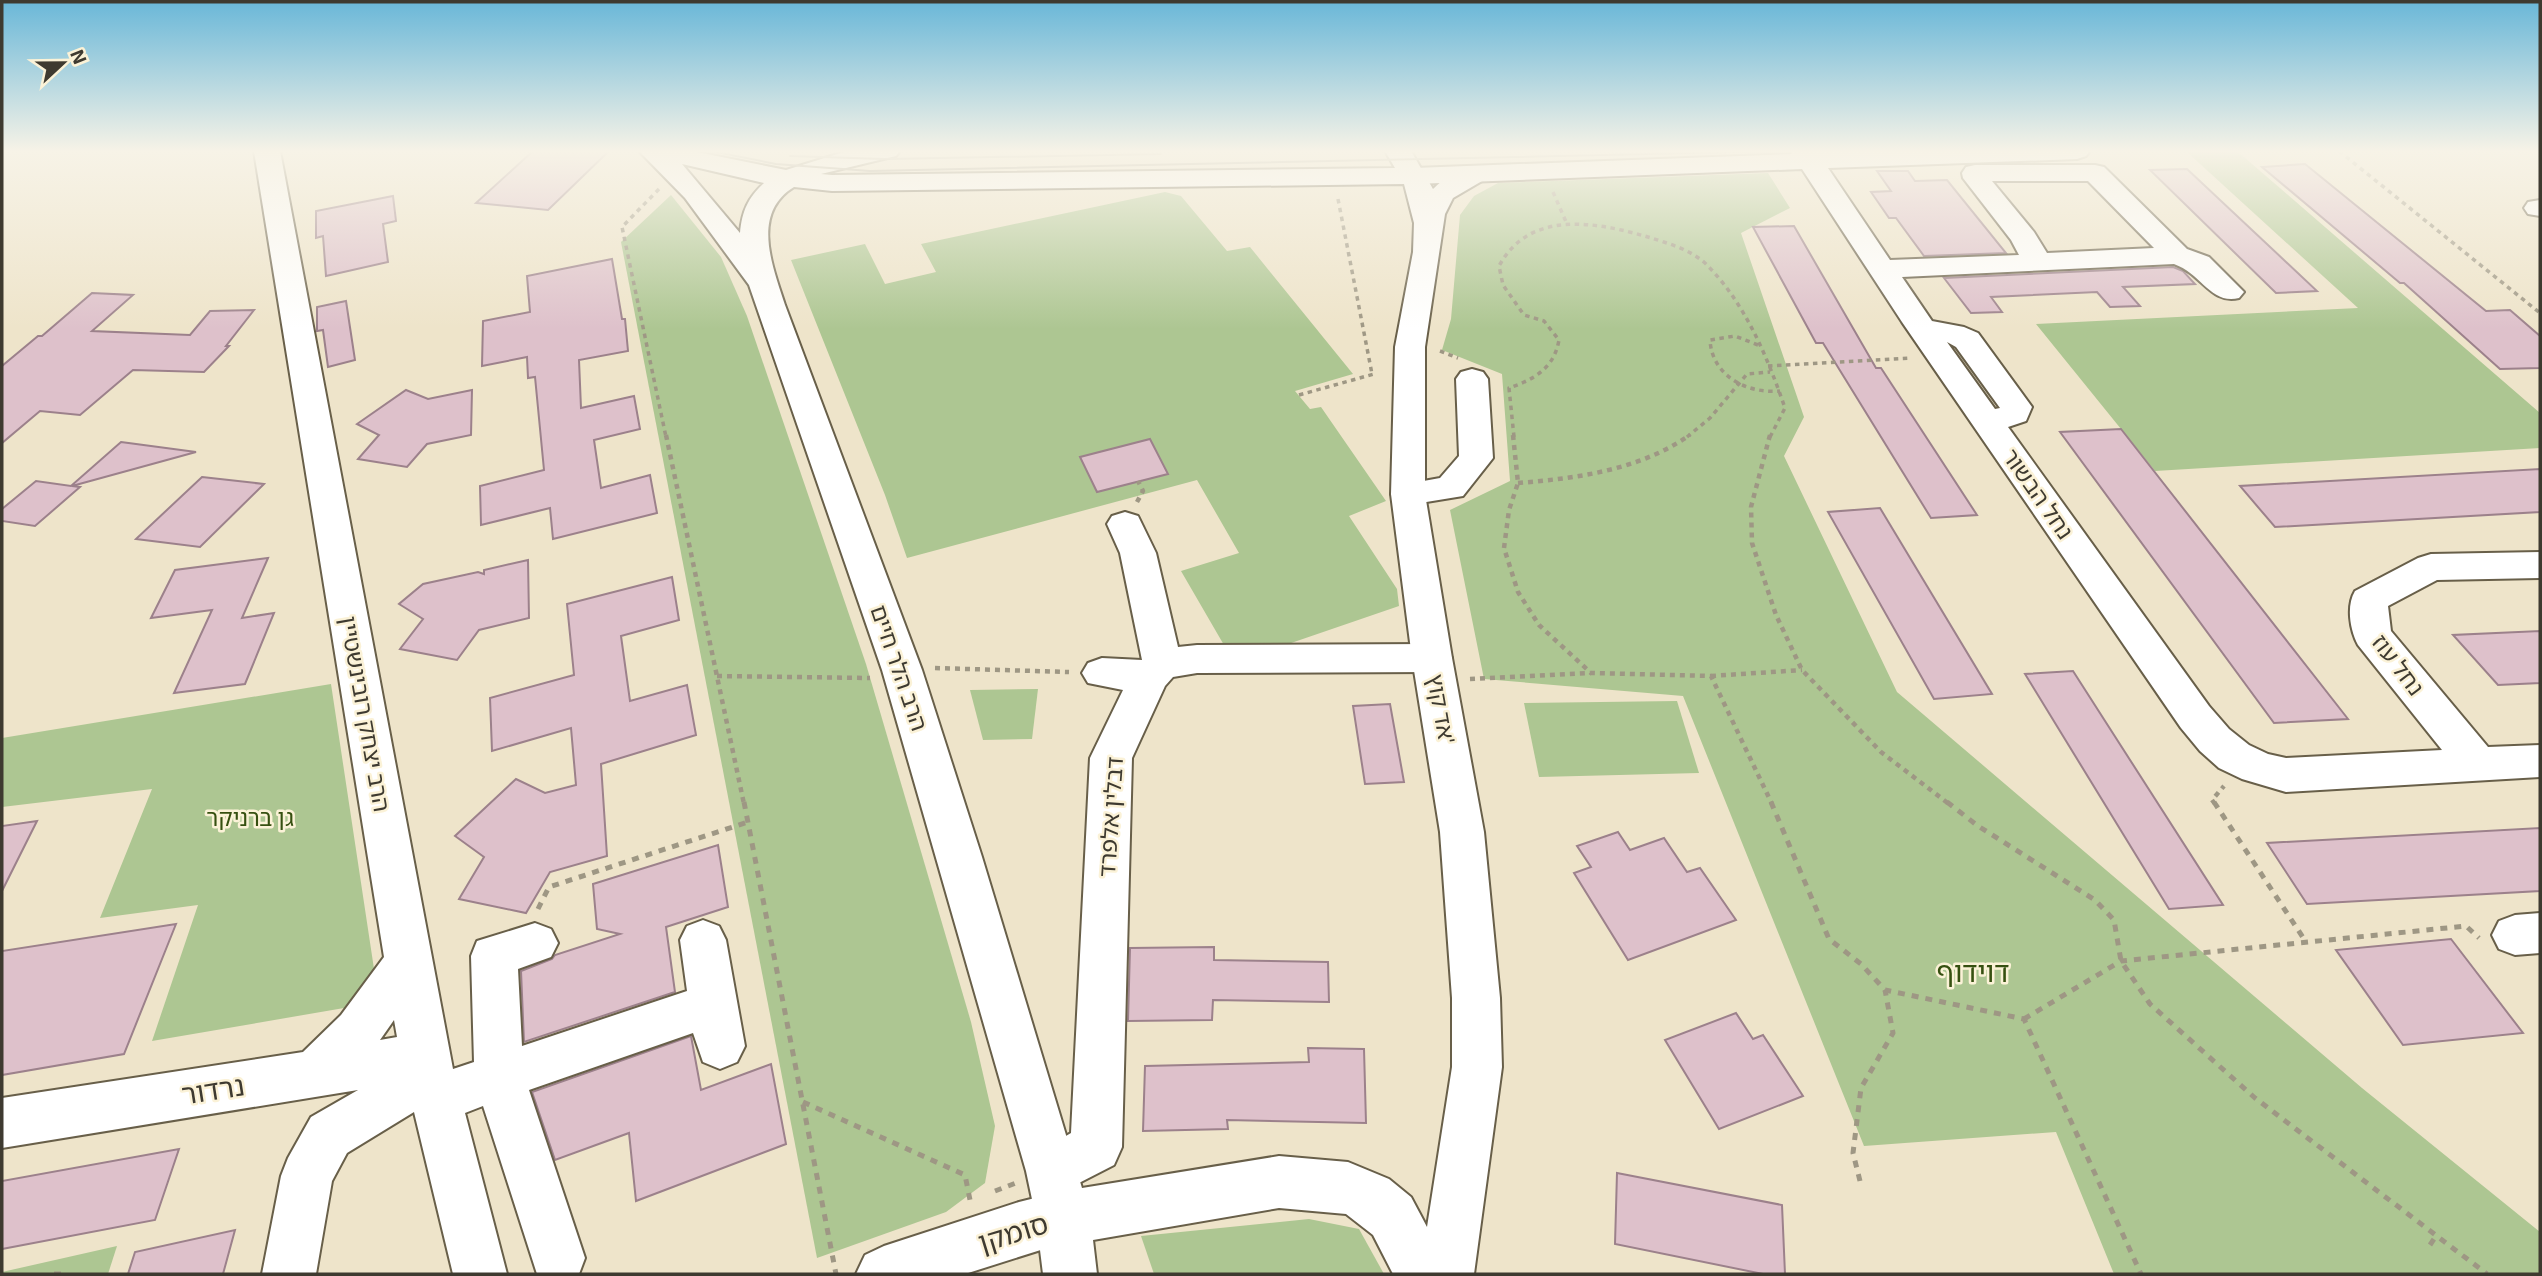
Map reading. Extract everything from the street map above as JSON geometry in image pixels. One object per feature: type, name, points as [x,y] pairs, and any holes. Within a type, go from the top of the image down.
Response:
[{"type":"street","name":"הרב יצחק רובינשטיין","points":[[278,211],[408,963],[430,1077],[481,1274]]},
{"type":"street","points":[[706,211],[742,255],[769,299]]},
{"type":"street","name":"הרב הלר חיים","points":[[757,211],[756,249],[769,299],[902,673],[1052,1171],[1063,1218],[1070,1274]]},
{"type":"street","name":"אד קוץ'","points":[[1424,211],[1427,223],[1427,252],[1412,331],[1391,370],[1434,669],[1462,832],[1476,998],[1477,1067],[1447,1274]]},
{"type":"street","points":[[1427,223],[1431,211]]},
{"type":"street","name":"נחל הבשור","points":[[1838,211],[1845,216]]},
{"type":"street","name":"נחל הבשור","points":[[1842,211],[1931,343],[2194,717],[2211,739],[2242,763]]},
{"type":"street","points":[[2002,211],[2024,238],[2037,262]]},
{"type":"street","points":[[2133,211],[2177,255]]},
{"type":"street","points":[[1881,269],[2177,255],[2199,263],[2229,292]]},
{"type":"street","points":[[1408,494],[1451,488],[1476,458],[1472,379]]},
{"type":"street","points":[[1125,524],[1138,553],[1155,671]]},
{"type":"street","name":"נחל עוז","points":[[2478,765],[2372,635],[2368,600],[2431,567],[2540,565]]},
{"type":"street","points":[[1102,673],[1155,671],[1197,659],[1434,669]]},
{"type":"street","name":"דבלין אלפרד","points":[[1087,1140],[1111,758],[1155,671]]},
{"type":"street","points":[[2242,763],[2286,775],[2540,761]]},
{"type":"street","points":[[289,1274],[307,1176],[329,1135],[430,1077],[499,1077],[716,1025],[703,940]]},
{"type":"street","points":[[527,946],[494,956],[499,1077],[558,1258]]},
{"type":"street","points":[[315,1074],[358,1031],[408,963]]},
{"type":"street","name":"נרדור","points":[[2,1124],[315,1074],[430,1077]]},
{"type":"street","name":"סומקן","points":[[884,1274],[1019,1229],[1063,1218],[1279,1182],[1348,1188],[1370,1198],[1392,1216],[1422,1274]]},
{"type":"path","points":[[638,211],[622,227],[748,822],[836,1274]]},
{"type":"path","points":[[1299,395],[1391,370],[1344,211]]},
{"type":"path","points":[[1562,211],[1567,223]]},
{"type":"path","points":[[2414,211],[2540,313]]},
{"type":"path","points":[[1591,673],[1539,625],[1518,592],[1504,548],[1509,510],[1518,482],[1509,388],[1531,381],[1549,369],[1558,351],[1559,340],[1544,321],[1524,315],[1503,285],[1499,266],[1510,248],[1540,229],[1567,223],[1590,224],[1678,247],[1704,262],[1735,296],[1780,391],[1785,408],[1770,435],[1751,507],[1752,543],[1776,615],[1802,670],[1881,752],[1978,826],[2095,900],[2114,920],[2121,961],[2150,1004],[2255,1098],[2487,1274]]},
{"type":"path","points":[[1759,345],[1741,336],[1728,335],[1710,340],[1709,349],[1713,362],[1726,375],[1750,389],[1767,394],[1780,391]]},
{"type":"path","points":[[1518,482],[1600,474],[1658,455],[1698,430],[1747,374],[1931,343]]},
{"type":"path","points":[[923,667],[1102,673]]},
{"type":"path","points":[[1434,669],[1711,676],[1802,670]]},
{"type":"path","points":[[717,676],[881,678]]},
{"type":"path","points":[[1711,676],[1763,783],[1829,939],[1861,964],[1885,990],[1893,1033],[1861,1088],[1853,1153],[1860,1181]]},
{"type":"path","points":[[2242,763],[2213,800],[2306,942]]},
{"type":"path","points":[[527,946],[549,887],[748,822]]},
{"type":"path","points":[[1885,990],[2024,1019],[2121,961],[2466,926],[2476,938],[2528,934]]},
{"type":"path","points":[[2024,1019],[2141,1274]]},
{"type":"path","points":[[803,1102],[965,1175],[969,1201],[980,1197]]},
{"type":"path","points":[[991,1193],[1013,1184]]},
{"type":"path","points":[[2430,1245],[2436,1236]]},
{"type":"path","points":[[54,1274],[65,1274]]},
{"type":"green space","points":[[654,211],[684,211],[721,257],[747,316],[866,664],[971,1022],[995,1126],[985,1183],[946,1212],[817,1258],[621,242]]},
{"type":"green space","points":[[1078,211],[1193,211],[1227,251],[1250,247],[1353,374],[1295,391],[1310,409],[1321,407],[1386,501],[1349,516],[1397,589],[1399,606],[1265,652],[1228,652],[1181,571],[1239,553],[1197,480],[907,558],[885,495],[791,260],[865,244],[885,284],[936,272],[921,244]]},
{"type":"green space","name":"דוידוף","points":[[1463,211],[1785,211],[1741,233],[1804,417],[1784,456],[1897,692],[2362,1088],[2540,1232],[2540,1274],[2114,1274],[2056,1132],[1864,1146],[1683,696],[1484,679],[1450,510],[1510,481],[1502,374],[1442,350],[1451,319],[1460,215]]},
{"type":"green space","points":[[2251,211],[2306,211],[2540,413],[2540,448],[2155,471],[2036,324],[2358,308]]},
{"type":"green space","name":"גן ברניקר","points":[[331,684],[379,1002],[152,1041],[198,905],[100,918],[152,789],[2,807],[2,738]]},
{"type":"green space","points":[[1038,689],[1032,739],[983,740],[970,690]]},
{"type":"green space","points":[[1677,701],[1699,773],[1539,777],[1524,703]]},
{"type":"green space","points":[[1309,1219],[1359,1229],[1384,1274],[1154,1274],[1141,1236]]},
{"type":"green space","points":[[117,1246],[108,1274],[2,1274],[2,1272]]},
{"type":"building","points":[[316,211],[395,211],[396,221],[383,224],[388,262],[326,276],[323,236],[316,238]]},
{"type":"building","points":[[1884,211],[1972,211],[2006,253],[1924,256],[1896,218],[1889,218]]},
{"type":"building","points":[[2192,211],[2231,211],[2317,291],[2276,293]]},
{"type":"building","points":[[2314,211],[2362,211],[2486,311],[2510,310],[2540,336],[2540,368],[2500,369],[2404,283],[2400,283]]},
{"type":"building","points":[[1794,226],[1876,368],[1881,368],[1977,515],[1931,518],[1823,343],[1816,343],[1753,227]]},
{"type":"building","points":[[612,259],[622,319],[625,319],[628,351],[579,360],[581,408],[634,396],[640,429],[594,440],[601,488],[650,475],[657,513],[553,539],[550,508],[481,525],[480,486],[544,470],[535,377],[528,378],[527,357],[482,366],[483,321],[530,312],[527,276]]},
{"type":"building","points":[[2173,267],[2183,271],[2195,284],[2123,287],[2140,306],[2110,307],[2097,292],[1991,297],[2002,312],[1971,313],[1944,278]]},
{"type":"building","points":[[92,293],[133,295],[92,331],[190,335],[210,311],[254,310],[226,346],[229,346],[204,372],[133,370],[80,415],[40,411],[2,443],[2,366]]},
{"type":"building","points":[[346,301],[355,360],[328,367],[323,330],[317,331],[317,307]]},
{"type":"building","points":[[406,390],[428,399],[472,390],[471,435],[427,444],[407,467],[358,459],[379,435],[357,424]]},
{"type":"building","points":[[2121,429],[2348,719],[2274,723],[2060,432]]},
{"type":"building","points":[[1150,439],[1168,474],[1097,492],[1080,457]]},
{"type":"building","points":[[121,442],[196,452],[72,486],[80,487],[35,526],[2,521],[2,509],[36,481],[71,486]]},
{"type":"building","points":[[2540,469],[2540,512],[2275,527],[2240,486]]},
{"type":"building","points":[[202,477],[264,484],[200,547],[136,539]]},
{"type":"building","points":[[1880,508],[1992,694],[1934,699],[1828,512]]},
{"type":"building","points":[[268,558],[242,618],[274,613],[245,684],[174,693],[212,610],[151,618],[175,570]]},
{"type":"building","points":[[528,560],[529,618],[479,630],[457,660],[400,649],[423,619],[399,604],[423,584],[478,572],[484,574],[484,570]]},
{"type":"building","points":[[672,577],[679,620],[621,636],[630,701],[687,685],[696,735],[601,764],[607,856],[550,872],[526,913],[459,899],[484,857],[455,836],[516,779],[545,793],[576,785],[571,728],[492,751],[490,698],[574,675],[567,604]]},
{"type":"building","points":[[2540,631],[2540,683],[2498,685],[2453,635]]},
{"type":"building","points":[[2073,671],[2223,905],[2169,909],[2025,674]]},
{"type":"building","points":[[1390,704],[1404,782],[1365,784],[1353,706]]},
{"type":"building","points":[[37,821],[2,891],[2,826]]},
{"type":"building","points":[[2540,828],[2540,891],[2307,904],[2267,843]]},
{"type":"building","points":[[1618,832],[1630,850],[1664,838],[1687,872],[1700,868],[1736,920],[1628,960],[1574,873],[1591,867],[1577,846]]},
{"type":"building","points":[[718,845],[728,907],[666,927],[675,992],[524,1042],[521,971],[552,959],[555,955],[620,934],[597,929],[593,884]]},
{"type":"building","points":[[176,924],[124,1054],[2,1075],[2,951]]},
{"type":"building","points":[[2451,939],[2523,1033],[2403,1045],[2336,950]]},
{"type":"building","points":[[1214,947],[1214,960],[1328,962],[1329,1002],[1213,1000],[1212,1020],[1128,1021],[1130,948]]},
{"type":"building","points":[[1736,1013],[1753,1039],[1763,1035],[1803,1096],[1719,1129],[1665,1040]]},
{"type":"building","points":[[691,1036],[701,1090],[771,1064],[786,1144],[636,1201],[629,1133],[555,1160],[532,1092]]},
{"type":"building","points":[[1308,1048],[1364,1049],[1366,1123],[1227,1120],[1228,1129],[1143,1131],[1145,1066],[1309,1062]]},
{"type":"building","points":[[179,1149],[155,1220],[2,1249],[2,1181]]},
{"type":"building","points":[[1617,1173],[1782,1205],[1785,1274],[1763,1274],[1615,1244]]},
{"type":"building","points":[[235,1230],[223,1274],[128,1274],[135,1252]]}]
